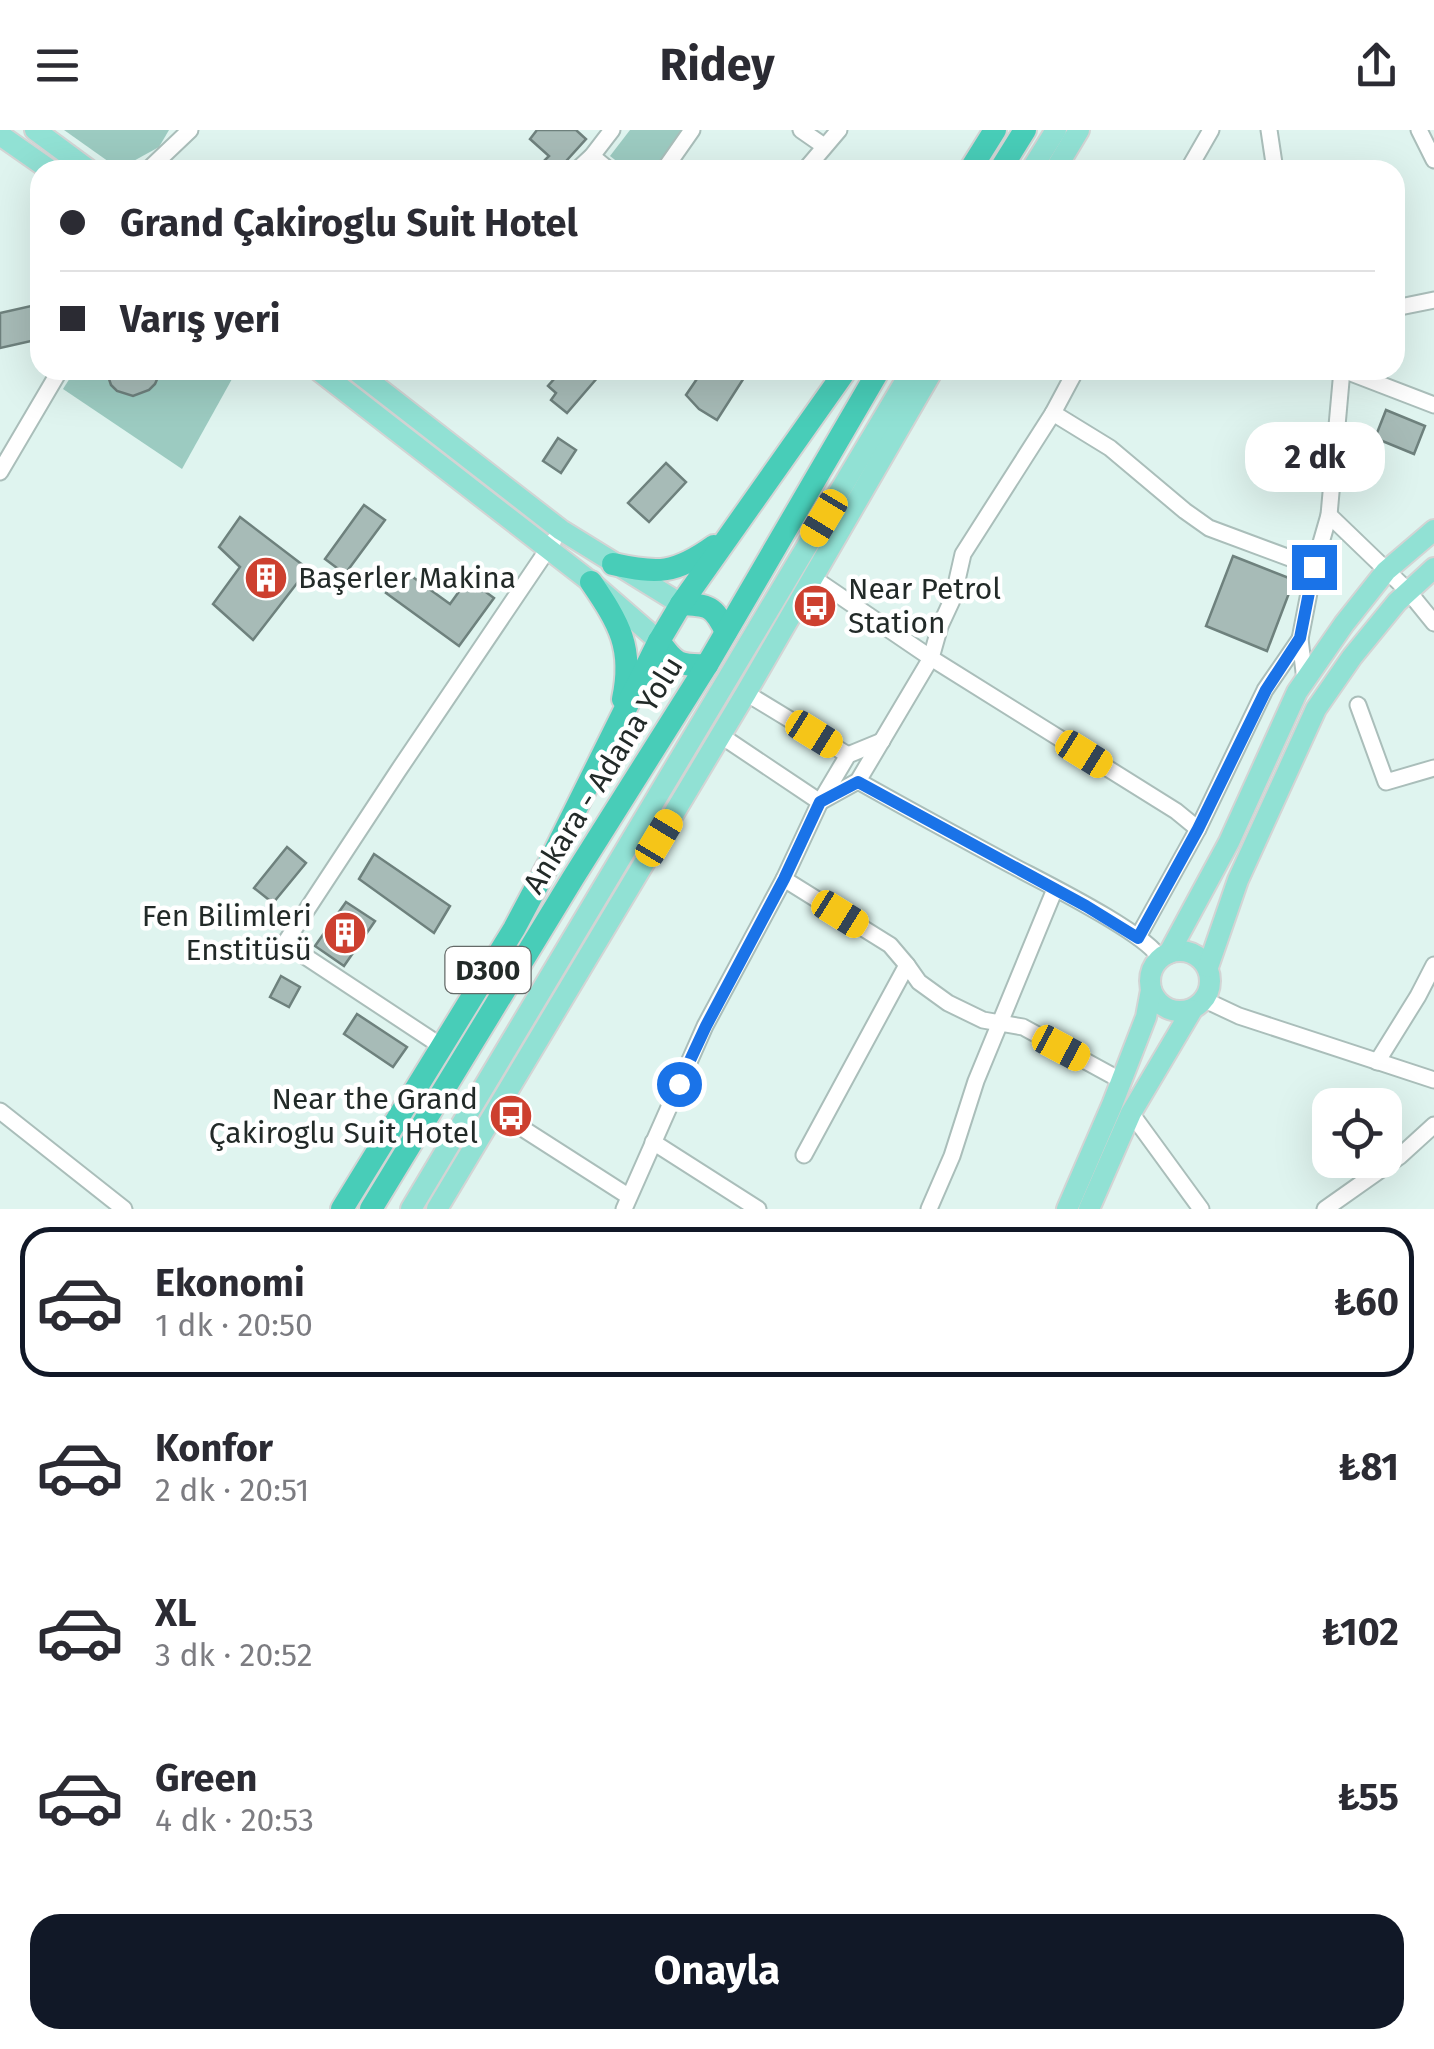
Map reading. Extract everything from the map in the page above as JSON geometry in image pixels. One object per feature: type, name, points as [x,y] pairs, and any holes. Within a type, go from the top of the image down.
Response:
[{"type":"highway","points":[[976,160],[994,130]]},
{"type":"highway","points":[[1006,160],[1025,130]]},
{"type":"highway","name":"Ankara - Adana Yolu","points":[[342,1209],[514,929],[681,604],[839,380]]},
{"type":"highway","name":"Ankara - Adana Yolu","points":[[371,1209],[707,665],[873,380]]},
{"type":"highway","points":[[613,564],[659,571],[678,567],[693,561],[728,535]]},
{"type":"highway","points":[[592,582],[614,614],[624,642],[628,672],[618,722]]},
{"type":"highway","points":[[681,604],[704,605],[717,612],[726,632]]},
{"type":"highway","points":[[659,641],[671,658],[684,666],[707,665]]},
{"type":"main road","points":[[35,130],[76,160]]},
{"type":"main road","points":[[1038,160],[1056,130]]},
{"type":"main road","points":[[1061,160],[1079,130]]},
{"type":"main road","points":[[3,137],[36,160]]},
{"type":"main road","points":[[331,380],[592,582],[659,641]]},
{"type":"main road","points":[[371,380],[562,530],[681,604]]},
{"type":"main road","points":[[411,1209],[906,380]]},
{"type":"main road","points":[[438,1209],[746,693],[927,380]]},
{"type":"main road","points":[[1068,1209],[1146,1017],[1152,969],[1165,956],[1229,842],[1298,692],[1386,571],[1434,530]]},
{"type":"main road","points":[[1090,1209],[1131,1113],[1211,983],[1208,967],[1238,880],[1316,709],[1352,657],[1408,591],[1434,568]]},
{"type":"main road","points":[[727,682],[746,693]]},
{"type":"main road","points":[[702,724],[720,735]]},
{"type":"main road","points":[[1165,956],[1188,952],[1208,967]]},
{"type":"main road","points":[[1151,990],[1159,1003],[1170,1010],[1181,1012],[1198,1005]]},
{"type":"street","points":[[158,160],[190,130]]},
{"type":"street","points":[[588,160],[612,130]]},
{"type":"street","points":[[671,160],[692,130]]},
{"type":"street","points":[[800,130],[824,146]]},
{"type":"street","points":[[814,160],[838,130]]},
{"type":"street","points":[[1194,160],[1211,130]]},
{"type":"street","points":[[1269,130],[1274,160]]},
{"type":"street","points":[[1419,130],[1434,160]]},
{"type":"street","points":[[592,156],[597,160]]},
{"type":"street","points":[[1405,307],[1433,304]]},
{"type":"street","points":[[0,472],[54,380]]},
{"type":"street","points":[[820,802],[858,782],[932,658],[940,626],[954,598],[963,554],[1071,380]]},
{"type":"street","points":[[1305,680],[1300,638],[1314,567],[1330,515],[1341,380]]},
{"type":"street","points":[[1368,380],[1434,405]]},
{"type":"street","points":[[1053,413],[1110,448],[1209,528],[1314,567]]},
{"type":"street","points":[[1330,515],[1408,591],[1434,623]]},
{"type":"street","points":[[441,1046],[285,943],[562,530]]},
{"type":"street","points":[[812,577],[932,658],[1176,811],[1198,829]]},
{"type":"street","points":[[1138,938],[1198,829],[1266,690],[1300,638]]},
{"type":"street","points":[[746,693],[848,755]]},
{"type":"street","points":[[1358,705],[1386,782],[1434,768]]},
{"type":"street","points":[[720,735],[820,802]]},
{"type":"street","points":[[525,1130],[626,1203],[706,1026],[820,802],[848,755],[882,741]]},
{"type":"street","points":[[858,782],[1055,888],[1165,956]]},
{"type":"street","points":[[784,879],[890,945],[919,982],[948,1003],[982,1020],[1022,1027],[1122,1081]]},
{"type":"street","points":[[929,1209],[952,1156],[976,1080],[1055,888]]},
{"type":"street","points":[[804,1154],[907,965]]},
{"type":"street","points":[[1377,1062],[1434,965]]},
{"type":"street","points":[[1198,1005],[1434,1080]]},
{"type":"street","points":[[0,1111],[116,1207]]},
{"type":"street","points":[[1131,1113],[1201,1209]]},
{"type":"street","points":[[1326,1209],[1400,1156],[1434,1124]]},
{"type":"street","points":[[653,1142],[758,1209]]},
{"type":"green space","points":[[64,130],[169,130],[159,147],[135,160],[106,160]]},
{"type":"green space","points":[[630,130],[682,130],[661,160],[615,160],[610,156]]},
{"type":"green space","points":[[69,380],[231,380],[182,469],[63,389]]},
{"type":"building","points":[[537,130],[576,130],[586,139],[567,160],[545,160],[549,156],[530,139]]},
{"type":"building","points":[[30,306],[30,341],[0,348],[0,313]]},
{"type":"building","points":[[109,380],[157,380],[149,390],[133,396],[111,385]]},
{"type":"building","points":[[553,380],[595,380],[567,413],[551,400],[556,393],[548,386]]},
{"type":"building","points":[[696,380],[743,380],[717,420],[686,395]]},
{"type":"building","points":[[1386,410],[1425,426],[1414,454],[1375,438]]},
{"type":"building","points":[[558,438],[576,450],[561,473],[543,461]]},
{"type":"building","points":[[666,463],[686,482],[649,522],[628,503]]},
{"type":"building","points":[[364,505],[385,520],[345,574],[325,559]]},
{"type":"building","name":"Başerler Makina","points":[[240,517],[308,569],[253,640],[213,604],[240,567],[219,547]]},
{"type":"building","points":[[1233,556],[1294,580],[1267,651],[1206,626]]},
{"type":"building","points":[[403,570],[450,604],[468,579],[494,598],[459,646],[386,593]]},
{"type":"building","points":[[287,847],[306,863],[273,903],[254,888]]},
{"type":"building","points":[[374,854],[450,906],[434,933],[359,879]]},
{"type":"building","name":"Fen Bilimleri Enstitüsü","points":[[346,902],[375,921],[344,966],[315,946]]},
{"type":"building","points":[[281,976],[300,987],[289,1007],[270,997]]},
{"type":"building","points":[[357,1014],[407,1047],[393,1067],[344,1034]]},
{"type":"place","name":"Başerler Makina","points":[[266,578]]},
{"type":"place","name":"Near Petrol Station","points":[[815,606]]},
{"type":"place","name":"Fen Bilimleri Enstitüsü","points":[[345,933]]},
{"type":"place","name":"Near the Grand Çakiroglu Suit Hotel","points":[[511,1116]]},
{"type":"route","points":[[679,1084],[820,802],[858,782],[1138,938],[1198,829],[1266,690],[1300,638],[1314,567]]}]
